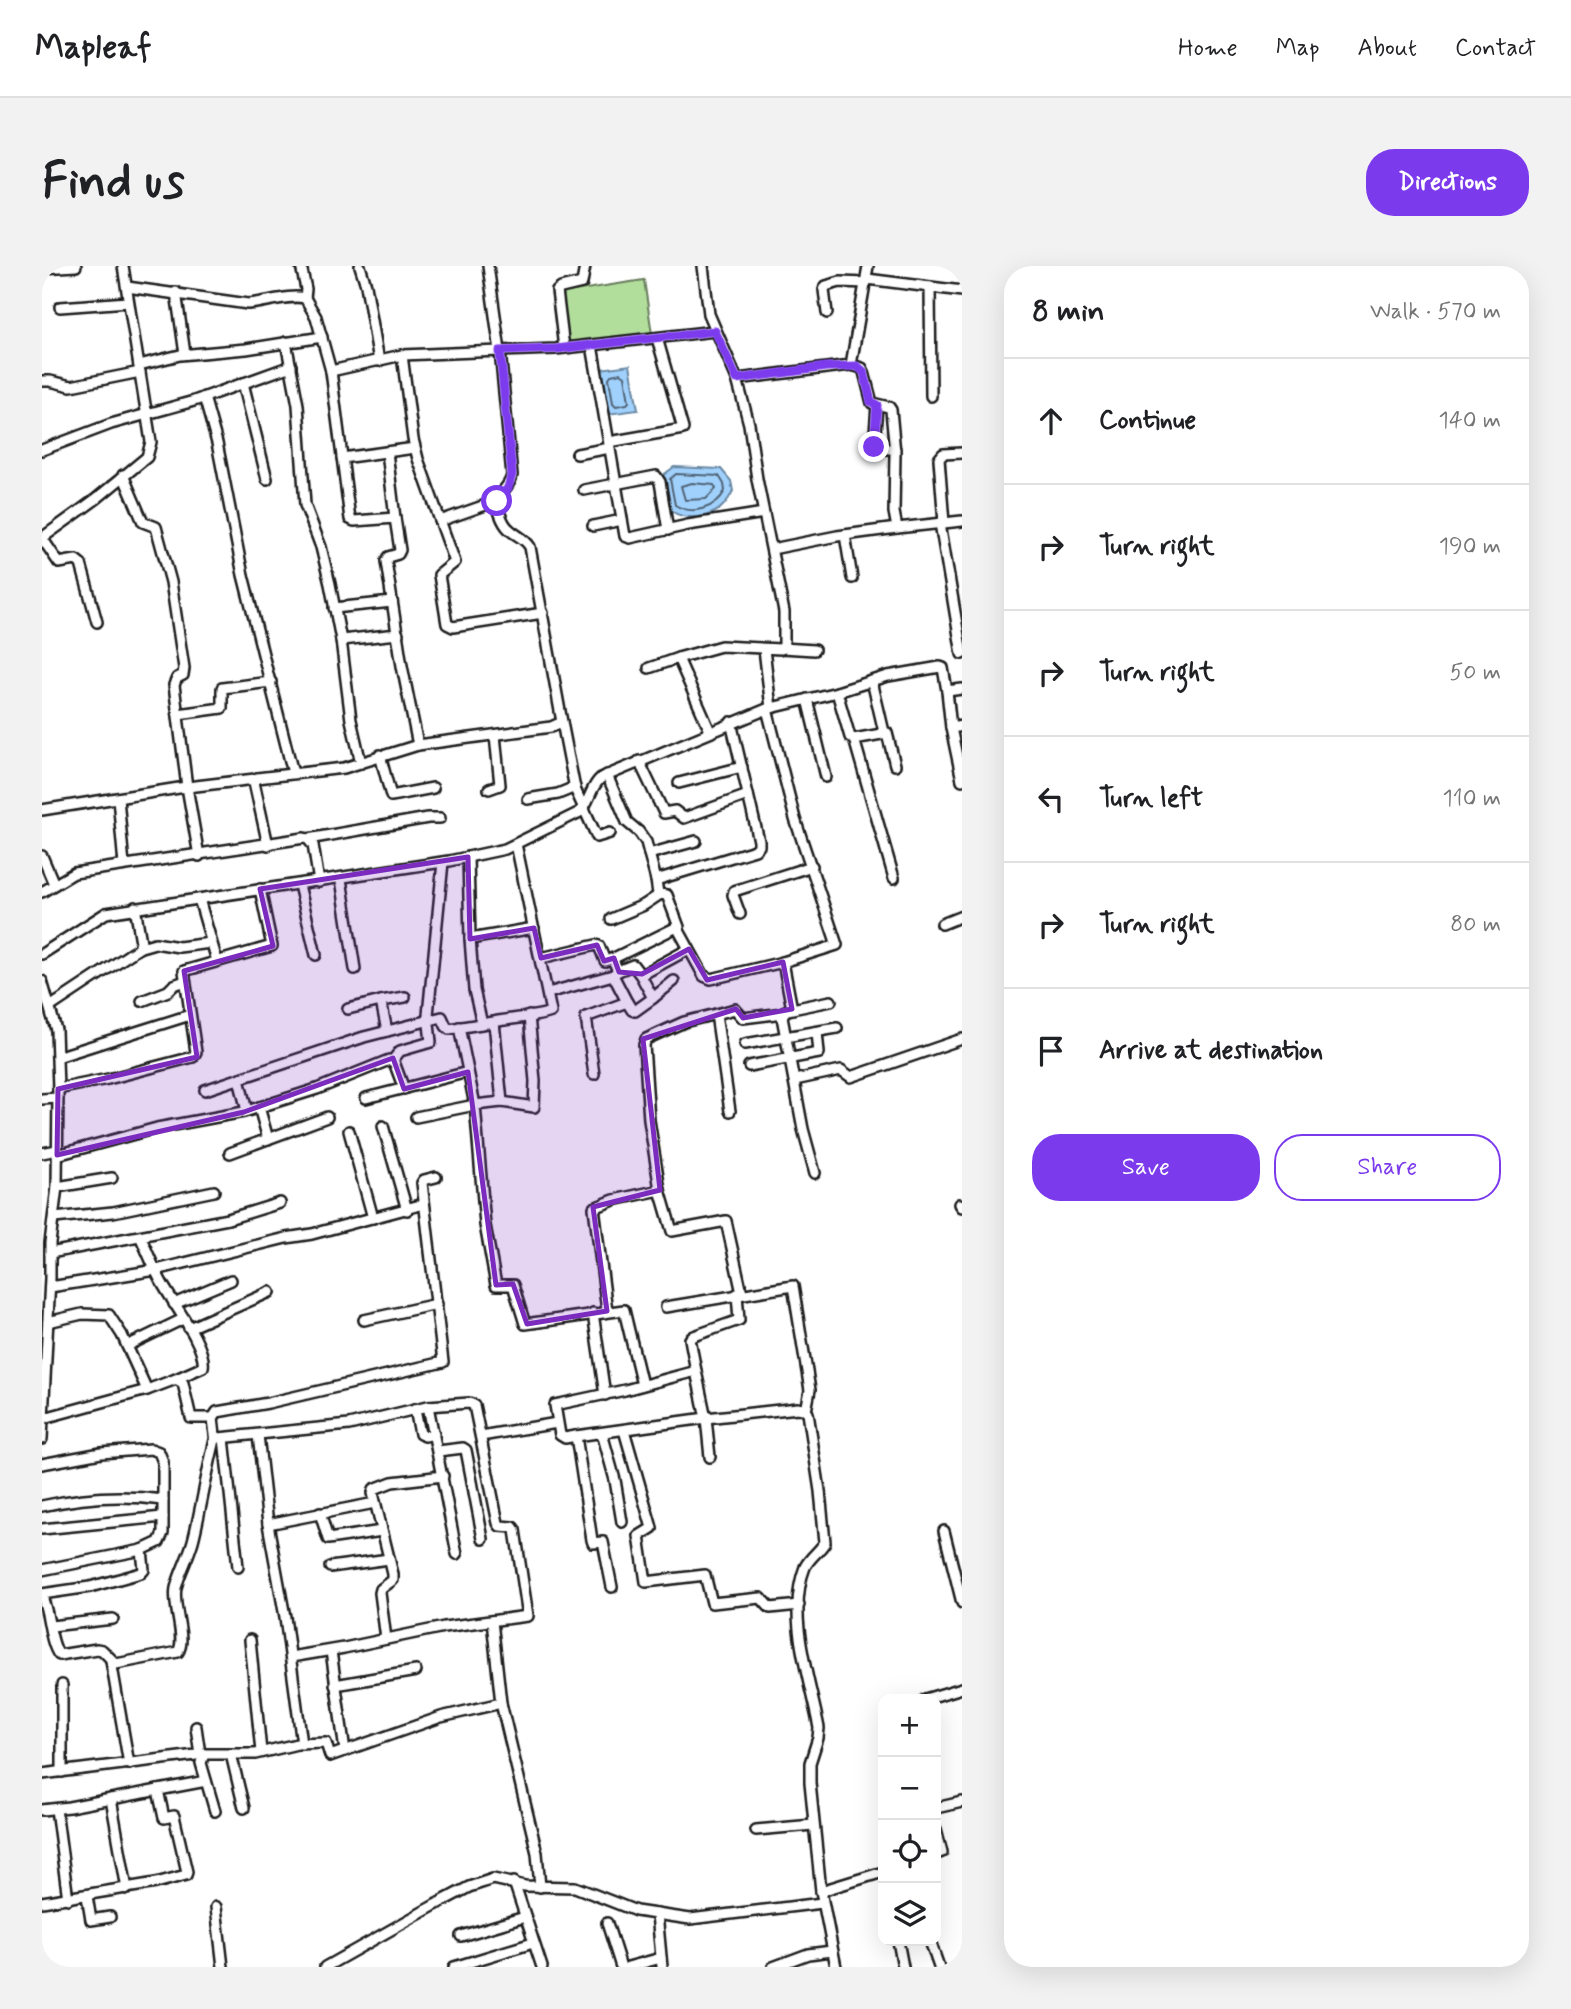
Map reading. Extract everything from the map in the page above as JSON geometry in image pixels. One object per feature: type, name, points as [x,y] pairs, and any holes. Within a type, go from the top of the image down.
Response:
[{"type":"street","points":[[42,268],[76,266]]},
{"type":"street","points":[[97,622],[81,564],[77,560],[59,563],[42,538],[96,499],[147,457],[150,451],[151,442],[124,266]]},
{"type":"street","points":[[300,266],[306,298],[322,337],[331,371],[350,519],[395,518]]},
{"type":"street","points":[[360,266],[366,285],[379,361]]},
{"type":"street","points":[[440,522],[497,501],[508,488],[512,474],[500,351],[488,266]]},
{"type":"street","points":[[557,349],[557,292],[561,288],[582,283],[585,266]]},
{"type":"street","points":[[703,266],[707,303],[715,331],[737,379],[749,424],[785,612],[786,632],[782,648]]},
{"type":"street","points":[[851,365],[868,266]]},
{"type":"street","points":[[827,313],[824,290],[826,286],[840,282],[901,282],[962,291]]},
{"type":"street","points":[[127,287],[248,304],[306,298]]},
{"type":"street","points":[[930,287],[931,396]]},
{"type":"street","points":[[176,292],[185,354]]},
{"type":"street","points":[[60,307],[128,302]]},
{"type":"street","points":[[331,371],[402,355],[557,349],[715,331]]},
{"type":"street","points":[[42,382],[71,386],[140,369],[185,354],[246,349],[322,337]]},
{"type":"street","points":[[577,454],[683,429],[657,338]]},
{"type":"street","points":[[286,341],[298,405],[305,505],[321,547],[341,640],[351,720],[361,762]]},
{"type":"street","points":[[592,345],[624,534],[627,538],[764,513]]},
{"type":"street","points":[[402,355],[415,448],[455,562],[439,575],[447,624],[453,626],[543,613]]},
{"type":"street","points":[[737,379],[851,365],[862,368],[871,402],[891,410],[895,449],[894,512],[897,528]]},
{"type":"street","points":[[42,450],[111,424],[204,397],[291,366]]},
{"type":"street","points":[[243,383],[267,479]]},
{"type":"street","points":[[204,397],[217,443],[243,575],[293,772]]},
{"type":"street","points":[[877,405],[874,447],[895,449]]},
{"type":"street","points":[[342,458],[415,448]]},
{"type":"street","points":[[387,452],[400,550],[386,561],[402,666],[418,745]]},
{"type":"street","points":[[962,453],[943,454],[939,459],[942,523],[962,654]]},
{"type":"street","points":[[123,475],[142,520],[156,527],[166,562],[184,668],[183,675],[175,682],[187,787],[200,856]]},
{"type":"street","points":[[583,490],[653,476],[659,478],[668,530]]},
{"type":"street","points":[[497,501],[505,525],[523,538],[530,547],[575,788],[597,837],[610,833]]},
{"type":"street","points":[[593,526],[622,520]]},
{"type":"street","points":[[772,549],[845,535],[962,521]]},
{"type":"street","points":[[845,535],[852,578]]},
{"type":"street","points":[[334,608],[392,602]]},
{"type":"street","points":[[341,640],[398,634]]},
{"type":"street","points":[[649,668],[721,646],[814,650]]},
{"type":"street","points":[[611,919],[659,895],[667,895],[690,949],[705,976],[711,979],[783,962],[838,943],[795,819],[769,708],[764,649]]},
{"type":"street","points":[[678,658],[710,731]]},
{"type":"street","points":[[42,954],[106,913],[341,879],[505,849],[583,806],[595,782],[607,775],[731,722],[769,708],[872,681],[942,667],[962,780]]},
{"type":"street","points":[[872,681],[884,733]]},
{"type":"street","points":[[178,715],[222,708],[222,688],[271,682]]},
{"type":"street","points":[[947,691],[962,689]]},
{"type":"street","points":[[837,692],[850,737],[854,739],[894,878]]},
{"type":"street","points":[[807,699],[826,777]]},
{"type":"street","points":[[42,810],[293,772],[344,768],[418,745],[551,727],[562,722]]},
{"type":"street","points":[[656,880],[758,848],[759,841],[731,722]]},
{"type":"street","points":[[951,728],[962,726]]},
{"type":"street","points":[[854,739],[888,734],[895,765]]},
{"type":"street","points":[[489,789],[500,785],[495,735]]},
{"type":"street","points":[[380,755],[391,796],[433,788]]},
{"type":"street","points":[[639,761],[664,813],[675,811],[684,818],[748,795]]},
{"type":"street","points":[[679,783],[742,767]]},
{"type":"street","points":[[607,775],[627,822],[643,836],[659,895]]},
{"type":"street","points":[[255,779],[268,845]]},
{"type":"street","points":[[528,799],[575,788]]},
{"type":"street","points":[[118,798],[124,865]]},
{"type":"street","points":[[42,892],[74,873],[440,818]]},
{"type":"street","points":[[308,839],[313,845],[319,882]]},
{"type":"street","points":[[649,854],[696,841]]},
{"type":"street","points":[[205,1090],[428,1019],[442,1017],[448,1029],[549,1014],[551,1008],[516,844]]},
{"type":"street","points":[[42,856],[54,884]]},
{"type":"street","points":[[468,857],[474,990],[482,1024]]},
{"type":"street","points":[[42,1153],[247,1111],[317,1089],[393,1060],[400,1051],[431,1042],[428,1019],[443,862]]},
{"type":"street","points":[[740,914],[734,891],[812,866]]},
{"type":"street","points":[[341,879],[355,969]]},
{"type":"street","points":[[299,885],[316,955]]},
{"type":"street","points":[[42,1099],[190,1058],[196,1052],[185,981],[186,969],[273,945],[260,889]]},
{"type":"street","points":[[199,899],[217,961]]},
{"type":"street","points":[[135,907],[141,947]]},
{"type":"street","points":[[942,923],[962,916]]},
{"type":"street","points":[[541,958],[597,945],[605,961],[679,927]]},
{"type":"street","points":[[471,939],[534,928]]},
{"type":"street","points":[[49,1003],[141,947],[155,943],[179,947],[211,943]]},
{"type":"street","points":[[640,974],[690,949]]},
{"type":"street","points":[[614,958],[615,973],[632,1010],[635,1011],[674,981]]},
{"type":"street","points":[[783,962],[788,1011],[786,1037],[803,1129],[815,1173]]},
{"type":"street","points":[[548,993],[633,965],[653,998]]},
{"type":"street","points":[[142,1001],[185,981]]},
{"type":"street","points":[[42,1439],[45,1337],[50,1287],[47,1259],[57,1187],[58,1093],[56,1030],[43,984]]},
{"type":"street","points":[[348,1009],[405,997]]},
{"type":"street","points":[[709,1457],[706,1418],[690,1339],[739,1320],[740,1294],[726,1222],[672,1231],[660,1190],[649,1120],[644,1041],[684,1022],[735,1009],[743,1018],[831,1001]]},
{"type":"street","points":[[381,1002],[387,1031]]},
{"type":"street","points":[[594,1074],[585,1019],[627,1002]]},
{"type":"street","points":[[716,1014],[730,1111]]},
{"type":"street","points":[[57,1057],[190,1015]]},
{"type":"street","points":[[416,1116],[502,1102],[534,1108],[536,1081],[529,1016]]},
{"type":"street","points":[[494,1022],[502,1102]]},
{"type":"street","points":[[459,1027],[475,1105],[485,1225],[496,1285],[513,1285],[525,1324],[621,1309],[625,1311],[642,1385]]},
{"type":"street","points":[[745,1044],[837,1028]]},
{"type":"street","points":[[749,1066],[820,1052],[817,1032]]},
{"type":"street","points":[[794,1080],[841,1070],[851,1077],[962,1039]]},
{"type":"street","points":[[393,1060],[404,1089]]},
{"type":"street","points":[[366,1098],[468,1072]]},
{"type":"street","points":[[239,1079],[247,1111]]},
{"type":"street","points":[[259,1107],[268,1139]]},
{"type":"street","points":[[230,1153],[327,1117]]},
{"type":"street","points":[[383,1126],[407,1210]]},
{"type":"street","points":[[349,1131],[373,1218]]},
{"type":"street","points":[[213,1418],[217,1412],[442,1363],[444,1359],[423,1181],[436,1177]]},
{"type":"street","points":[[57,1187],[112,1178]]},
{"type":"street","points":[[607,1311],[594,1208],[614,1200],[660,1190]]},
{"type":"street","points":[[54,1218],[113,1212],[214,1191]]},
{"type":"street","points":[[47,1259],[228,1219],[280,1203]]},
{"type":"street","points":[[50,1287],[156,1270],[424,1204]]},
{"type":"street","points":[[44,1418],[147,1390],[203,1367],[204,1361],[189,1328],[141,1238]]},
{"type":"street","points":[[174,1304],[231,1280]]},
{"type":"street","points":[[666,1307],[794,1287],[810,1390],[806,1411]]},
{"type":"street","points":[[189,1328],[270,1292]]},
{"type":"street","points":[[364,1320],[437,1304]]},
{"type":"street","points":[[593,1313],[605,1395]]},
{"type":"street","points":[[48,1322],[82,1314],[109,1315],[147,1390]]},
{"type":"street","points":[[127,1346],[183,1319]]},
{"type":"street","points":[[696,1371],[555,1405],[557,1423],[563,1437],[798,1408],[806,1411],[810,1418],[825,1542],[812,1556],[805,1569],[799,1605],[800,1635],[819,1728],[810,1763],[813,1825],[822,1903],[836,1967]]},
{"type":"street","points":[[176,1379],[183,1383],[191,1418],[213,1418]]},
{"type":"street","points":[[220,1437],[349,1425],[428,1406],[471,1404],[475,1407],[498,1525],[513,1527],[515,1530],[527,1617],[444,1627],[291,1657]]},
{"type":"street","points":[[428,1406],[457,1554]]},
{"type":"street","points":[[415,1409],[420,1434],[434,1434]]},
{"type":"street","points":[[213,1418],[220,1437],[238,1567]]},
{"type":"street","points":[[481,1436],[557,1423]]},
{"type":"street","points":[[624,1430],[652,1528],[639,1536],[646,1582],[705,1575],[712,1603],[761,1598],[770,1608],[799,1605]]},
{"type":"street","points":[[602,1433],[615,1480],[622,1522]]},
{"type":"street","points":[[258,1435],[268,1524],[291,1657],[302,1744]]},
{"type":"street","points":[[576,1436],[592,1540],[603,1542],[612,1587]]},
{"type":"street","points":[[142,1550],[144,1570],[141,1573],[42,1596],[55,1650],[59,1655],[97,1649],[102,1650],[116,1664],[172,1654],[181,1648],[176,1589],[193,1540],[204,1480],[220,1437]]},
{"type":"street","points":[[42,1464],[100,1453],[156,1450],[163,1462],[163,1533],[159,1542],[142,1550],[42,1570]]},
{"type":"street","points":[[438,1451],[466,1450],[483,1539]]},
{"type":"street","points":[[386,1639],[380,1592],[393,1580],[373,1493],[378,1486],[392,1482],[443,1475]]},
{"type":"street","points":[[42,1506],[71,1499],[131,1496],[163,1500]]},
{"type":"street","points":[[268,1524],[375,1503]]},
{"type":"street","points":[[320,1514],[328,1539],[382,1531]]},
{"type":"street","points":[[42,1529],[163,1517]]},
{"type":"street","points":[[944,1531],[962,1603]]},
{"type":"street","points":[[330,1567],[389,1559]]},
{"type":"street","points":[[51,1626],[113,1619]]},
{"type":"street","points":[[492,1621],[501,1703],[537,1853],[540,1887]]},
{"type":"street","points":[[250,1640],[261,1752]]},
{"type":"street","points":[[331,1651],[345,1751]]},
{"type":"street","points":[[111,1661],[129,1764]]},
{"type":"street","points":[[335,1685],[416,1671]]},
{"type":"street","points":[[62,1685],[62,1772]]},
{"type":"street","points":[[941,1694],[962,1688]]},
{"type":"street","points":[[42,1774],[202,1754],[261,1752],[302,1744],[326,1743],[330,1756],[442,1717],[501,1703]]},
{"type":"street","points":[[196,1727],[202,1754],[201,1763],[215,1811]]},
{"type":"street","points":[[232,1754],[244,1808]]},
{"type":"street","points":[[42,1810],[206,1781]]},
{"type":"street","points":[[42,1902],[127,1889],[186,1875],[174,1816],[164,1818],[158,1790]]},
{"type":"street","points":[[111,1799],[127,1889]]},
{"type":"street","points":[[941,1807],[962,1802]]},
{"type":"street","points":[[56,1809],[68,1899]]},
{"type":"street","points":[[756,1830],[813,1825]]},
{"type":"street","points":[[821,1891],[878,1874]]},
{"type":"street","points":[[325,1967],[469,1887],[493,1879],[525,1886],[575,1887],[636,1910],[690,1919],[708,1919],[822,1903]]},
{"type":"street","points":[[514,1882],[542,1967]]},
{"type":"street","points":[[87,1896],[91,1920],[110,1917]]},
{"type":"street","points":[[216,1907],[223,1967]]},
{"type":"street","points":[[628,1967],[662,1963],[657,1914]]},
{"type":"street","points":[[461,1936],[525,1917]]},
{"type":"street","points":[[607,1923],[621,1967]]},
{"type":"street","points":[[454,1967],[533,1943]]},
{"type":"street","points":[[899,1946],[903,1967]]},
{"type":"street","points":[[932,1946],[939,1967]]},
{"type":"street","points":[[773,1967],[808,1954],[832,1951]]},
{"type":"highlighted area","points":[[468,857],[470,939],[534,928],[541,958],[597,945],[604,961],[614,958],[619,972],[642,974],[689,949],[707,980],[783,962],[792,1009],[743,1018],[736,1009],[643,1039],[660,1190],[593,1207],[607,1311],[527,1324],[513,1284],[496,1285],[468,1072],[404,1089],[393,1058],[244,1112],[57,1155],[58,1089],[197,1057],[184,971],[273,946],[260,889]]},
{"type":"green space","points":[[644,280],[652,334],[568,344],[560,293]]},
{"type":"water","points":[[630,365],[638,410],[608,414],[600,369]]},
{"type":"water","points":[[674,467],[721,469],[731,481],[733,491],[723,506],[710,514],[690,517],[677,514],[668,507],[662,476]]},
{"type":"route","points":[[497,501],[508,488],[512,474],[500,351],[556,349],[715,331],[737,379],[826,367],[857,366],[864,372],[871,402],[877,405],[874,447]]}]
